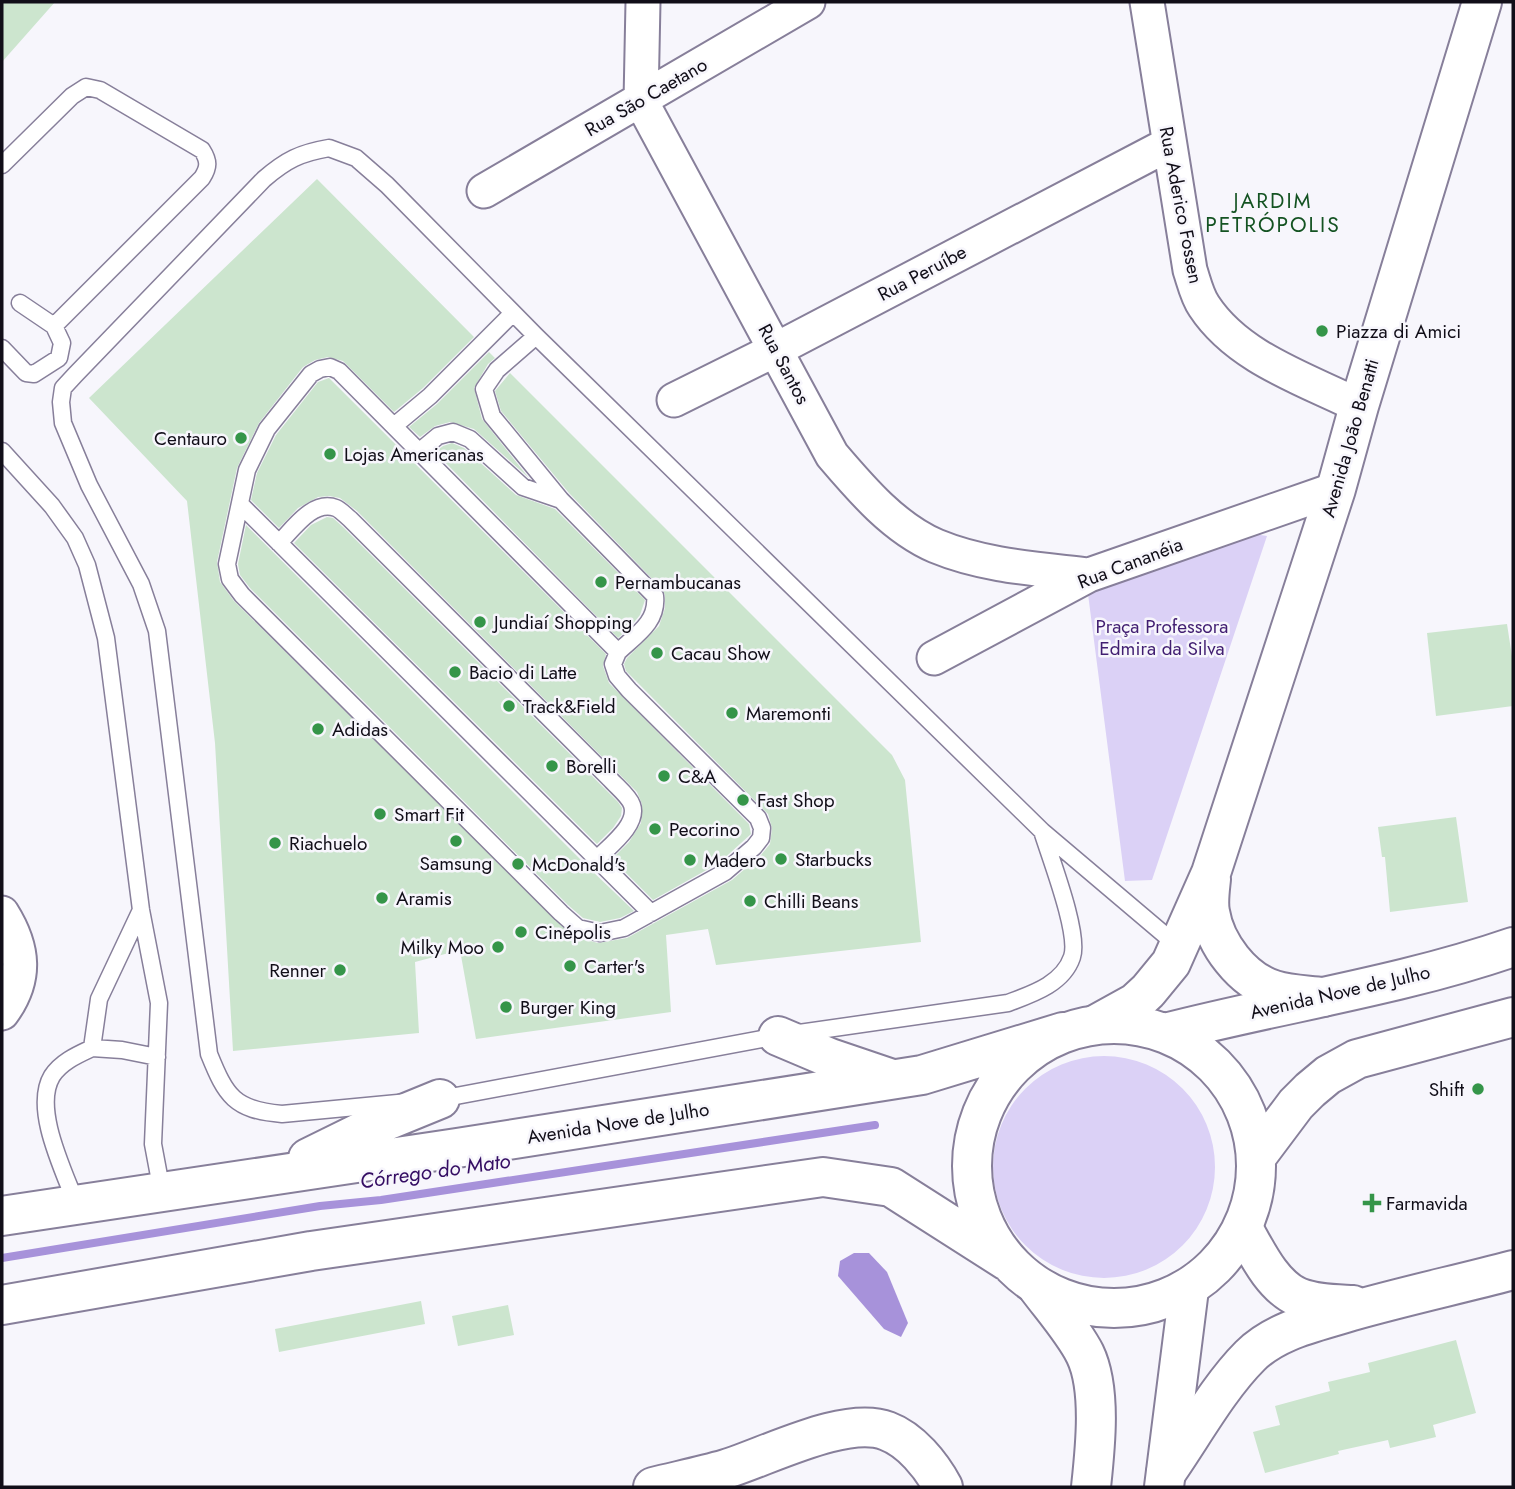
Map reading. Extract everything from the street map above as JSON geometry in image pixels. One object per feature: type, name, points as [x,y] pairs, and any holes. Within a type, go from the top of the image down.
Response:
[{"type":"main road","name":"Avenida João Benatti","points":[[1080,1028],[1135,1003],[1148,991],[1171,963],[1211,873],[1336,489],[1482,2]]},
{"type":"main road","name":"Avenida João Benatti","points":[[1211,873],[1209,910],[1215,929],[1232,960],[1260,984],[1276,990],[1323,997]]},
{"type":"main road","name":"Avenida Nove de Julho","points":[[1165,1033],[1234,1015],[1406,979],[1513,947]]},
{"type":"main road","points":[[1257,1156],[1303,1097],[1328,1075],[1357,1059],[1513,1017]]},
{"type":"main road","points":[[1007,1261],[985,1228],[973,1190],[971,1151],[981,1113],[1000,1079],[1028,1051],[1080,1028],[1131,1024],[1183,1041],[1207,1058],[1235,1091],[1250,1122],[1257,1156],[1255,1193],[1244,1228],[1230,1252],[1211,1272],[1189,1289],[1146,1306],[1115,1310],[1076,1306],[1038,1288]]},
{"type":"main road","name":"Avenida Nove de Julho","points":[[2,1216],[922,1075],[1080,1028]]},
{"type":"main road","points":[[778,1037],[830,1058],[895,1079]]},
{"type":"main road","points":[[276,1174],[369,1128],[440,1099]]},
{"type":"main road","points":[[2,1305],[311,1251],[823,1177],[891,1187],[1007,1261],[1038,1288],[1085,1355],[1091,1378],[1096,1441],[1091,1487]]},
{"type":"main road","points":[[1244,1228],[1273,1276],[1296,1297],[1322,1304],[1373,1306]]},
{"type":"main road","points":[[1165,1480],[1227,1384],[1251,1354],[1294,1328],[1513,1270]]},
{"type":"main road","points":[[1165,1480],[1189,1289]]},
{"type":"main road","points":[[653,1487],[716,1478],[816,1437],[856,1426],[886,1430],[909,1443],[943,1487]]},
{"type":"street","name":"Rua Santos","points":[[643,2],[641,101],[832,454],[859,487],[889,516],[935,545],[978,559],[1089,575]]},
{"type":"street","name":"Rua São Caetano","points":[[484,191],[808,2]]},
{"type":"street","name":"Rua Aderico Fossen","points":[[1147,2],[1190,270],[1202,304],[1222,329],[1250,352],[1359,405]]},
{"type":"street","name":"Rua Peruíbe","points":[[674,400],[777,349],[1168,144]]},
{"type":"street","name":"Rua Cananéia","points":[[934,659],[1089,575],[1336,489]]},
{"type":"street","points":[[2,914],[14,932],[19,955],[11,982],[10,1002],[2,1013]]},
{"type":"lane","points":[[2,165],[72,96],[86,87],[100,90],[202,150],[208,159],[208,169],[202,178],[54,326]]},
{"type":"lane","points":[[1042,831],[1070,916],[1072,957],[1059,977],[1039,991],[1008,1003],[778,1037],[440,1099],[282,1114],[259,1112],[241,1105],[223,1087],[208,1054],[157,631],[141,584],[89,485],[63,423],[63,388],[264,179],[285,162],[307,151],[328,148],[356,158],[1042,831],[1179,948]]},
{"type":"lane","points":[[2,348],[26,373],[34,374],[45,369],[59,358],[62,343],[54,326],[20,303]]},
{"type":"lane","points":[[394,426],[430,396],[513,313]]},
{"type":"lane","points":[[536,336],[497,370],[484,389],[492,416],[561,500],[655,596],[657,609],[650,621],[618,652],[614,664],[618,676],[629,690],[758,818],[762,828],[761,838],[725,873],[624,928],[600,933],[578,928],[242,595],[230,579],[227,564],[247,470],[267,429],[312,374],[330,367],[339,372],[420,451],[618,652]]},
{"type":"lane","points":[[59,358],[75,374]]},
{"type":"lane","points":[[420,451],[438,436],[453,432],[470,439],[523,487],[561,500]]},
{"type":"lane","points":[[2,451],[52,506],[75,538],[87,565],[106,638],[141,910],[159,1003],[153,1144],[162,1192]]},
{"type":"lane","points":[[241,505],[650,913]]},
{"type":"lane","points":[[279,543],[307,514],[323,506],[336,508],[350,519],[632,804],[633,814],[629,825],[596,860]]},
{"type":"lane","points":[[92,1048],[99,999],[141,910]]},
{"type":"lane","points":[[77,1206],[48,1123],[45,1096],[53,1076],[72,1057],[92,1048],[122,1050],[157,1057]]},
{"type":"green space","name":"Praça Professora Edmira da Silva","points":[[1241,532],[1267,536],[1152,880],[1125,881],[1088,594]]},
{"type":"green space","points":[[1104,1056],[1146,1065],[1165,1075],[1182,1089],[1196,1106],[1206,1125],[1215,1167],[1206,1209],[1196,1228],[1182,1245],[1165,1259],[1146,1269],[1104,1278],[1062,1269],[1043,1259],[1026,1245],[1012,1228],[1002,1209],[993,1167],[1002,1125],[1012,1106],[1026,1089],[1043,1075],[1062,1065]]},
{"type":"shaded area","points":[[854,1253],[869,1253],[887,1272],[908,1323],[901,1337],[884,1329],[838,1276],[840,1261]]},
{"type":"building","points":[[2,2],[55,2],[2,62]]},
{"type":"building","points":[[317,179],[474,337],[423,388],[394,412],[343,361],[328,357],[303,367],[259,423],[237,468],[217,562],[220,582],[234,601],[572,936],[598,943],[627,938],[732,880],[770,844],[772,828],[768,814],[626,671],[624,664],[627,658],[659,626],[665,608],[665,595],[569,493],[501,411],[495,391],[510,373],[892,755],[905,780],[921,942],[716,965],[708,929],[666,935],[671,1012],[476,1039],[460,950],[415,962],[419,1033],[233,1051],[215,743],[187,501],[89,398]]},
{"type":"building","points":[[489,352],[495,358],[488,364],[474,388],[482,419],[529,478],[474,429],[450,422],[435,426],[420,437],[409,427],[437,404]]},
{"type":"building","points":[[329,378],[606,654],[603,666],[609,683],[749,824],[751,834],[719,863],[653,900],[612,859],[629,842],[641,823],[642,804],[637,792],[357,511],[340,498],[318,497],[298,508],[279,528],[251,500],[257,473],[276,435],[318,382]]},
{"type":"building","points":[[452,443],[464,448],[516,495],[555,509],[645,600],[640,615],[618,638],[435,452]]},
{"type":"building","points":[[327,517],[333,518],[343,527],[618,802],[622,808],[621,816],[597,844],[294,543],[311,525]]},
{"type":"building","points":[[246,525],[634,911],[620,918],[600,922],[583,918],[568,905],[250,588],[240,575],[238,564]]},
{"type":"building","points":[[1507,624],[1513,663],[1513,706],[1436,716],[1427,633]]},
{"type":"building","points":[[1456,817],[1468,902],[1390,912],[1385,857],[1382,857],[1378,827]]},
{"type":"building","points":[[421,1301],[425,1324],[279,1352],[275,1329]]},
{"type":"building","points":[[508,1305],[514,1335],[458,1346],[452,1316]]},
{"type":"building","points":[[1456,1340],[1476,1413],[1433,1425],[1436,1437],[1390,1448],[1388,1440],[1338,1451],[1339,1454],[1265,1473],[1253,1432],[1280,1425],[1275,1406],[1330,1391],[1328,1382],[1370,1372],[1368,1363]]},
{"type":"waterway","name":"Córrego do Mato","points":[[2,1258],[320,1206],[381,1200],[875,1125]]},
{"type":"place","name":"Piazza di Amici","points":[[1322,331]]},
{"type":"place","name":"Centauro","points":[[241,438]]},
{"type":"place","name":"Lojas Americanas","points":[[330,454]]},
{"type":"place","name":"Pernambucanas","points":[[601,582]]},
{"type":"place","name":"Jundiaí Shopping","points":[[480,622]]},
{"type":"place","name":"Cacau Show","points":[[657,653]]},
{"type":"place","name":"Bacio di Latte","points":[[455,672]]},
{"type":"place","name":"Track&Field","points":[[509,706]]},
{"type":"place","name":"Maremonti","points":[[732,713]]},
{"type":"place","name":"Adidas","points":[[318,729]]},
{"type":"place","name":"Borelli","points":[[552,766]]},
{"type":"place","name":"C&A","points":[[664,776]]},
{"type":"place","name":"Fast Shop","points":[[743,800]]},
{"type":"place","name":"Smart Fit","points":[[380,814]]},
{"type":"place","name":"Pecorino","points":[[655,829]]},
{"type":"place","name":"Samsung","points":[[456,841]]},
{"type":"place","name":"Riachuelo","points":[[275,843]]},
{"type":"place","name":"Starbucks","points":[[781,859]]},
{"type":"place","name":"Madero","points":[[690,860]]},
{"type":"place","name":"McDonald's","points":[[518,864]]},
{"type":"place","name":"Aramis","points":[[382,898]]},
{"type":"place","name":"Chilli Beans","points":[[750,901]]},
{"type":"place","name":"Cinépolis","points":[[521,932]]},
{"type":"place","name":"Milky Moo","points":[[498,947]]},
{"type":"place","name":"Carter's","points":[[570,966]]},
{"type":"place","name":"Renner","points":[[340,970]]},
{"type":"place","name":"Burger King","points":[[506,1007]]},
{"type":"place","name":"Shift","points":[[1478,1089]]},
{"type":"place","name":"Farmavida","points":[[1372,1203]]},
{"type":"district","name":"JARDIM PETRÓPOLIS","points":[[1273,213]]}]
